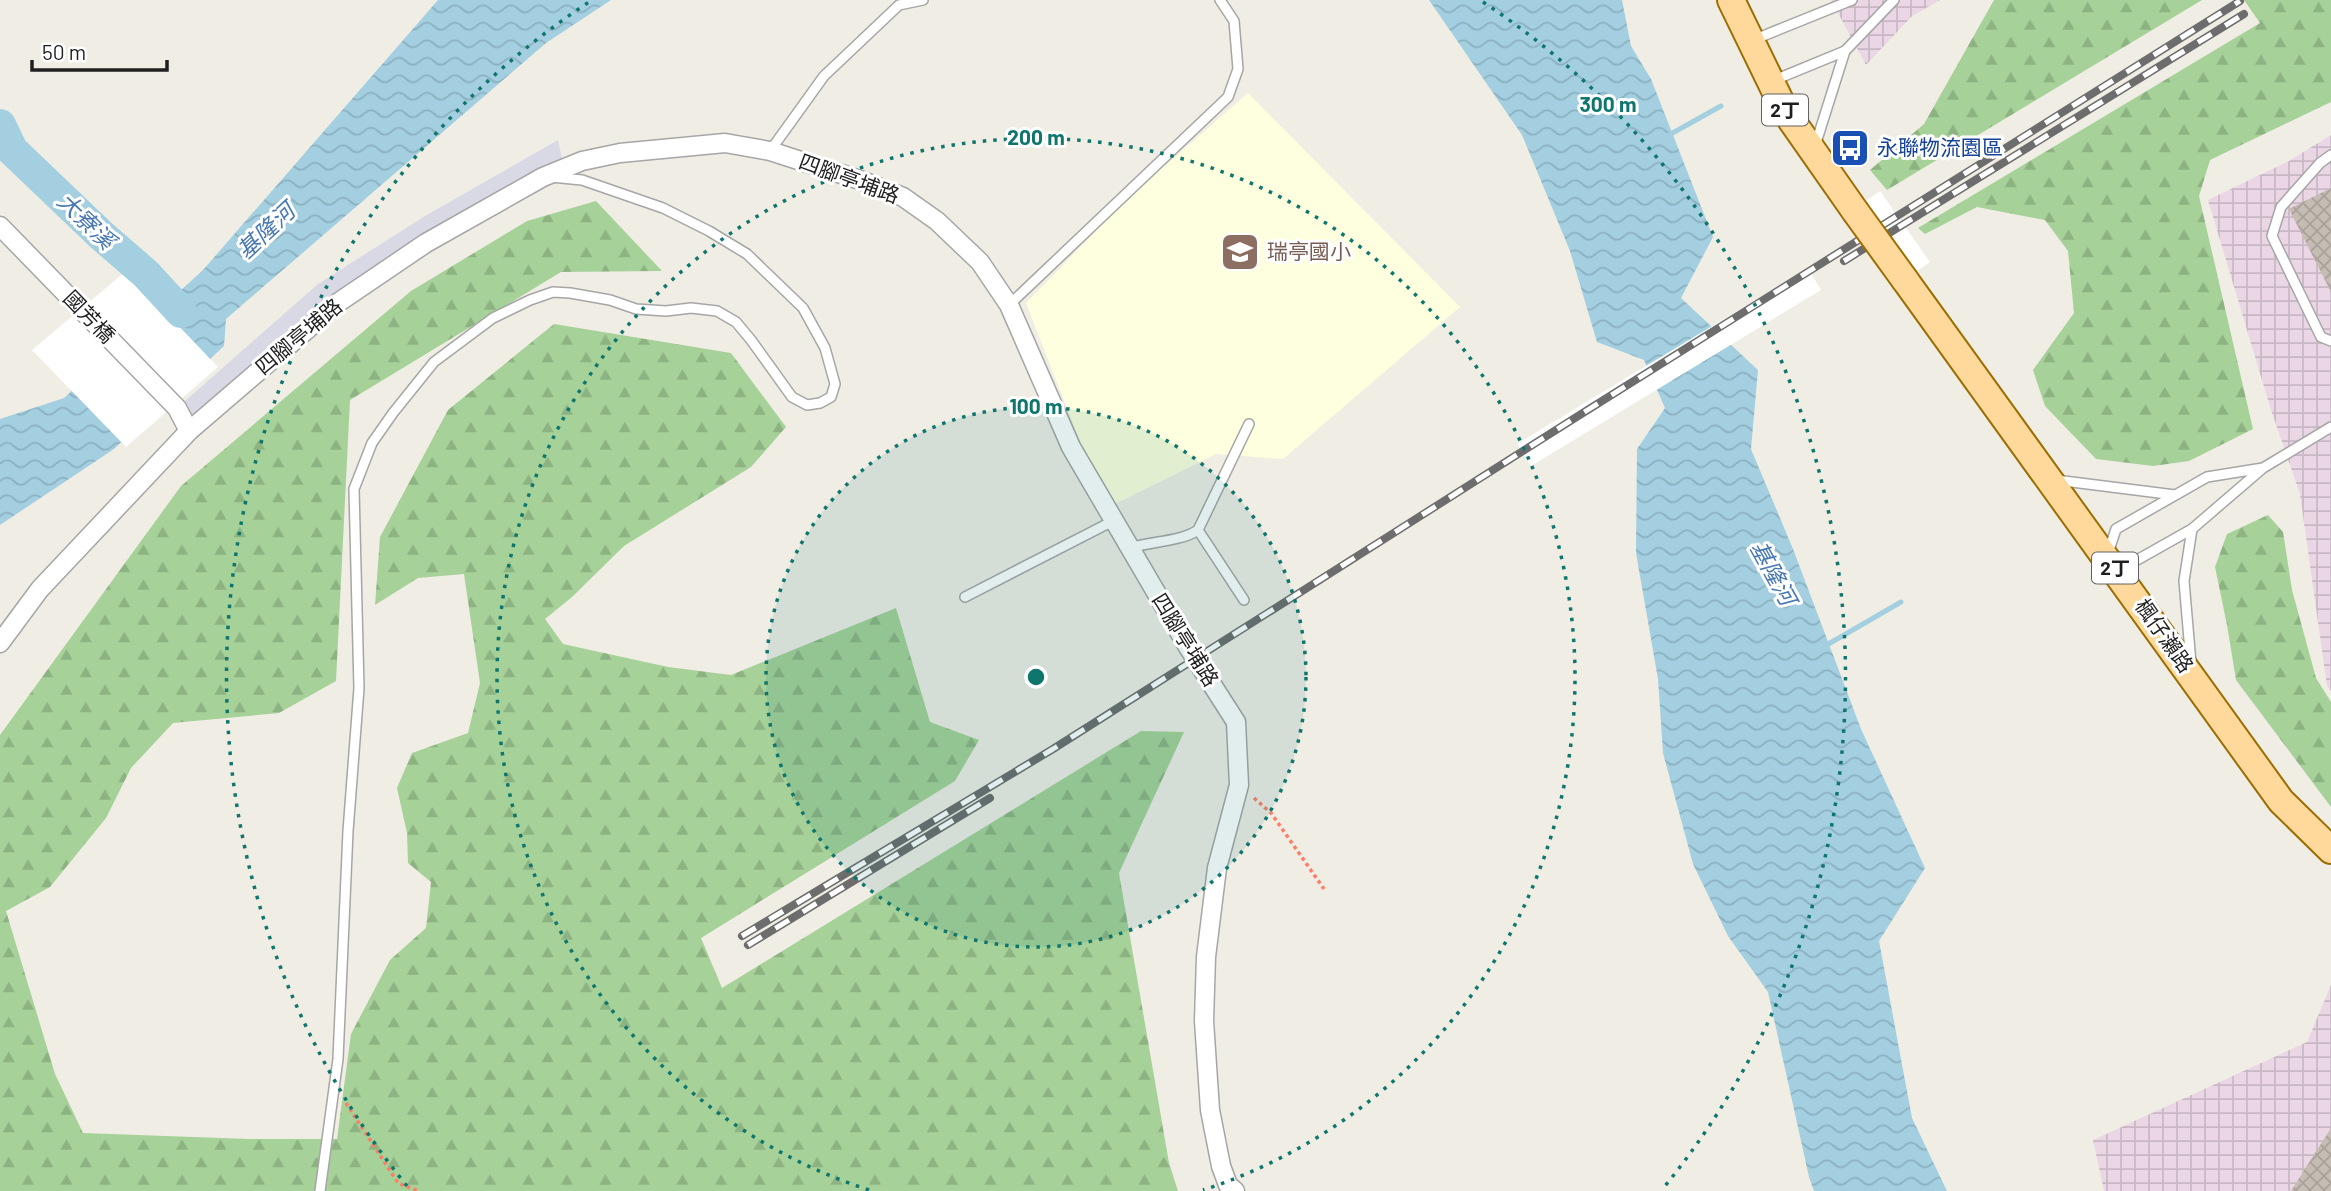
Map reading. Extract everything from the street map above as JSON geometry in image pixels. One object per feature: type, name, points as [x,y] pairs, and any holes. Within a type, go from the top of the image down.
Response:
[{"type":"main road","name":"2丁","points":[[1731,0],[1785,111],[1814,151]]},
{"type":"main road","name":"楓仔瀨路","points":[[1814,151],[2281,801],[2331,850]]},
{"type":"street","name":"四腳亭埔路","points":[[0,643],[40,589],[189,431],[339,302],[426,243],[543,177],[582,161],[620,153],[725,143],[770,151],[903,197],[937,221],[980,262],[1009,305],[1071,447],[1129,548],[1236,722],[1240,785],[1217,868],[1206,957],[1204,1021],[1210,1110],[1221,1166],[1228,1185],[1236,1191]]},
{"type":"street","name":"國芳橋","points":[[0,226],[177,408],[189,431]]},
{"type":"lane","points":[[770,151],[824,76],[899,5],[923,0]]},
{"type":"lane","points":[[1009,305],[1228,97],[1238,69],[1234,21],[1220,0]]},
{"type":"lane","points":[[1749,41],[1852,0]]},
{"type":"lane","points":[[1770,82],[1845,51],[1894,0]]},
{"type":"lane","points":[[1814,151],[1845,51]]},
{"type":"lane","points":[[2331,155],[2320,163],[2281,206],[2272,236],[2321,337],[2331,341]]},
{"type":"lane","points":[[320,1191],[335,1086],[348,831],[359,688],[354,489],[372,443],[434,362],[493,318],[552,292],[597,298],[636,309],[666,311],[691,308],[717,311],[736,322],[792,397],[807,405],[820,403],[831,397],[835,384],[825,348],[803,308],[747,254],[663,208],[582,180],[543,177]]},
{"type":"lane","points":[[1129,548],[1147,542],[1191,535],[1198,530],[1250,424]]},
{"type":"lane","points":[[2263,468],[2207,477],[2116,529],[2106,556],[2137,560],[2192,529],[2263,468],[2331,427]]},
{"type":"lane","points":[[2050,479],[2175,495]]},
{"type":"lane","points":[[965,597],[1113,521]]},
{"type":"lane","points":[[2192,529],[2184,581],[2192,675]]},
{"type":"lane","points":[[1198,530],[1244,600]]},
{"type":"path","points":[[1240,785],[1271,813],[1324,889]]},
{"type":"path","points":[[335,1086],[398,1183],[418,1191]]},
{"type":"shaded area","points":[[1831,0],[1940,0],[1912,16],[1866,65]]},
{"type":"shaded area","name":"瑞亭國小","points":[[1248,93],[1460,307],[1283,459],[1216,454],[1115,504],[1084,452],[1026,303],[1126,200]]},
{"type":"shaded area","points":[[2331,135],[2331,691],[2327,686],[2300,494],[2271,410],[2208,200],[2289,161]]},
{"type":"shaded area","points":[[558,140],[564,168],[412,252],[189,431],[177,408],[318,284],[425,216]]},
{"type":"shaded area","points":[[2331,985],[2331,1191],[2104,1191],[2093,1140],[2307,1042]]},
{"type":"green space","points":[[1994,0],[2202,0],[1887,190],[1870,170],[1924,124]]},
{"type":"green space","points":[[2244,0],[2331,0],[2331,102],[2210,160],[2199,196],[2253,429],[2189,461],[2153,466],[2096,459],[2045,406],[2033,370],[2074,313],[2068,251],[2045,220],[1977,207],[1925,234],[1918,228],[2260,23]]},
{"type":"green space","points":[[596,201],[662,271],[561,272],[350,400],[336,681],[279,713],[173,723],[131,768],[106,818],[50,887],[6,911],[55,1074],[83,1133],[337,1139],[351,1034],[390,960],[426,928],[431,882],[408,863],[407,833],[397,788],[412,753],[468,733],[480,683],[464,574],[418,578],[375,605],[380,537],[448,410],[554,324],[731,353],[786,427],[751,467],[624,546],[572,597],[545,619],[563,644],[668,667],[731,675],[896,608],[930,722],[979,740],[955,781],[701,938],[722,988],[1141,731],[1184,732],[1119,873],[1169,1163],[1178,1191],[0,1191],[0,735],[181,486],[411,291],[527,221]]},
{"type":"green space","points":[[2268,515],[2283,532],[2292,590],[2316,678],[2331,702],[2331,807],[2236,680],[2215,567],[2227,534]]},
{"type":"water","name":"基隆河","points":[[438,0],[611,0],[546,43],[226,319],[224,346],[114,449],[0,525],[0,419],[64,398],[203,270]]},
{"type":"water","name":"基隆河","points":[[1429,0],[1622,0],[1631,46],[1651,79],[1713,237],[1681,298],[1758,370],[1751,449],[1793,549],[1861,729],[1925,868],[1879,941],[1912,1118],[1947,1191],[1814,1191],[1768,992],[1728,936],[1693,864],[1663,753],[1658,679],[1636,553],[1637,449],[1665,408],[1644,360],[1597,342],[1570,251],[1522,135]]},
{"type":"pier","points":[[1880,191],[1930,262],[1893,288],[1842,217]]},
{"type":"pier","points":[[1808,268],[1821,290],[1531,466],[1517,444]]},
{"type":"pier","points":[[126,271],[218,367],[126,447],[32,350]]},
{"type":"building","points":[[2331,188],[2331,292],[2289,209]]},
{"type":"building","points":[[2331,1128],[2331,1191],[2291,1191]]},
{"type":"waterway","points":[[1669,135],[1721,106]]},
{"type":"waterway","name":"大寮溪","points":[[0,125],[12,150],[146,274],[181,312]]},
{"type":"waterway","points":[[1825,646],[1901,602]]},
{"type":"railway","points":[[742,936],[1053,749],[2240,1]]},
{"type":"railway","points":[[1844,261],[2244,14]]},
{"type":"railway","points":[[748,945],[990,798]]},
{"type":"place","name":"永聯物流園區","points":[[1850,148]]},
{"type":"place","name":"瑞亭國小","points":[[1240,252]]}]
